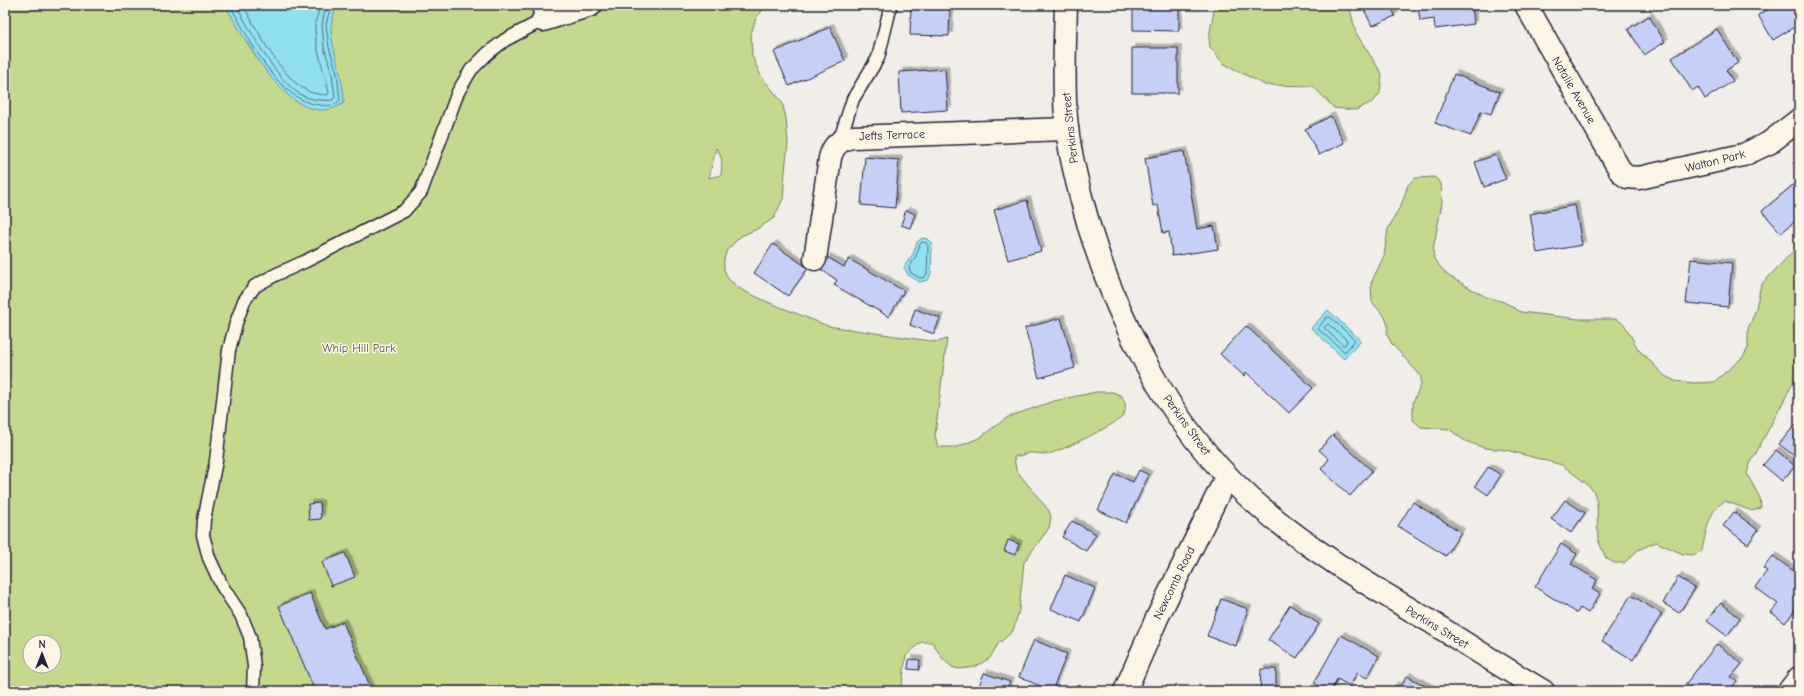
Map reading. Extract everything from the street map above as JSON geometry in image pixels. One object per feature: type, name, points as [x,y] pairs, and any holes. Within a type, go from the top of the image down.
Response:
[{"type":"street","points":[[540,12],[591,5]]},
{"type":"street","name":"Perkins Street","points":[[1066,5],[1065,83],[1067,129],[1078,186],[1089,230],[1110,290],[1153,376],[1188,429],[1227,476],[1279,523],[1377,590],[1543,691]]},
{"type":"street","name":"Natalie Avenue","points":[[1526,5],[1624,175]]},
{"type":"street","name":"Walton Park","points":[[1624,175],[1631,178],[1639,178],[1743,155],[1769,143],[1799,120]]},
{"type":"street","name":"Jefts Terrace","points":[[839,142],[853,137],[1067,129]]},
{"type":"street","points":[[815,259],[830,158],[833,149],[839,142]]},
{"type":"street","name":"Newcomb Road","points":[[1125,691],[1160,611],[1227,476]]},
{"type":"street","points":[[1788,691],[1799,678]]},
{"type":"lane","points":[[839,142],[853,99],[878,58],[890,9]]},
{"type":"lane","points":[[253,691],[254,666],[250,637],[241,615],[222,586],[209,558],[203,535],[204,520],[216,461],[230,350],[236,324],[244,301],[255,286],[275,274],[306,261],[404,211],[421,192],[458,92],[471,70],[488,54],[540,12]]},
{"type":"green space","name":"Whip Hill Park","points":[[5,5],[782,5],[766,6],[756,18],[751,34],[752,56],[761,76],[782,102],[786,118],[788,143],[783,199],[774,218],[757,229],[741,236],[727,250],[724,259],[724,269],[728,279],[742,290],[828,326],[937,342],[947,339],[935,435],[938,447],[957,447],[979,438],[1008,417],[1054,401],[1096,392],[1113,392],[1122,396],[1125,404],[1125,411],[1119,420],[1064,448],[1048,454],[1029,453],[1014,457],[1016,470],[1049,511],[1051,517],[1049,528],[1024,562],[1019,610],[1013,631],[998,644],[990,658],[975,667],[959,669],[952,667],[943,659],[932,642],[921,642],[906,656],[901,691],[5,691]],"holes":[[[716,148],[722,164],[721,175],[709,178]]]},
{"type":"green space","points":[[1215,5],[1349,5],[1356,33],[1382,74],[1380,93],[1374,101],[1356,110],[1334,108],[1313,86],[1265,85],[1223,63],[1210,47],[1209,37]]},
{"type":"green space","points":[[1434,177],[1441,183],[1442,203],[1433,250],[1434,259],[1447,275],[1486,297],[1504,302],[1521,312],[1579,319],[1616,319],[1624,324],[1638,349],[1665,376],[1675,381],[1695,383],[1714,382],[1743,357],[1748,348],[1748,329],[1755,312],[1761,285],[1799,245],[1799,372],[1749,466],[1747,474],[1760,498],[1761,508],[1752,511],[1725,501],[1719,505],[1711,516],[1702,550],[1693,555],[1683,554],[1656,542],[1638,550],[1624,563],[1614,563],[1606,558],[1598,540],[1597,503],[1594,492],[1587,484],[1562,465],[1506,450],[1485,448],[1465,441],[1449,429],[1421,427],[1413,420],[1413,402],[1421,385],[1421,376],[1392,344],[1387,335],[1388,326],[1385,317],[1372,302],[1371,283],[1384,256],[1388,229],[1402,203],[1408,185],[1415,178]]},
{"type":"water","points":[[225,5],[335,5],[331,32],[344,94],[344,103],[325,110],[306,107],[289,96],[273,80],[258,60]]},
{"type":"water","points":[[922,238],[928,239],[932,243],[931,274],[928,280],[920,282],[908,275],[904,267],[913,254],[917,242]]},
{"type":"water","points":[[1328,310],[1361,341],[1344,359],[1311,328]]},
{"type":"building","points":[[911,5],[950,5],[949,36],[910,35]]},
{"type":"building","points":[[1133,5],[1179,5],[1179,31],[1133,30]]},
{"type":"building","points":[[1362,5],[1391,5],[1395,16],[1372,26]]},
{"type":"building","points":[[1418,5],[1472,5],[1474,24],[1435,29],[1434,19],[1420,21]]},
{"type":"building","points":[[1764,5],[1799,5],[1799,24],[1773,40],[1758,15],[1767,10]]},
{"type":"building","points":[[1649,16],[1665,42],[1644,55],[1628,29]]},
{"type":"building","points":[[830,27],[845,61],[789,86],[774,52]]},
{"type":"building","points":[[1717,29],[1738,63],[1726,70],[1733,81],[1705,99],[1698,87],[1692,91],[1672,58]]},
{"type":"building","points":[[1132,48],[1178,48],[1178,93],[1132,93]]},
{"type":"building","points":[[945,69],[948,110],[901,113],[899,72]]},
{"type":"building","points":[[1454,74],[1500,92],[1491,114],[1481,111],[1471,136],[1435,123]]},
{"type":"building","points":[[1331,116],[1344,143],[1319,155],[1305,129]]},
{"type":"building","points":[[1184,151],[1197,229],[1214,226],[1218,249],[1172,256],[1169,232],[1163,233],[1158,205],[1153,206],[1145,158]]},
{"type":"building","points":[[1496,155],[1506,179],[1484,187],[1475,162]]},
{"type":"building","points":[[865,157],[899,160],[895,208],[861,205]]},
{"type":"building","points":[[1799,180],[1799,218],[1781,233],[1762,211]]},
{"type":"building","points":[[1027,200],[1041,251],[1008,260],[994,210]]},
{"type":"building","points":[[1575,205],[1582,245],[1537,253],[1530,214]]},
{"type":"building","points":[[906,210],[915,214],[910,228],[901,225]]},
{"type":"building","points":[[773,244],[808,268],[788,296],[754,273]]},
{"type":"building","points":[[827,257],[844,267],[849,259],[904,291],[889,317],[834,285],[837,280],[820,269]]},
{"type":"building","points":[[1691,259],[1732,263],[1728,307],[1686,303]]},
{"type":"building","points":[[915,309],[940,318],[934,334],[910,325]]},
{"type":"building","points":[[1061,318],[1075,368],[1039,378],[1025,328]]},
{"type":"building","points":[[1246,326],[1313,388],[1289,413],[1246,372],[1244,376],[1220,354]]},
{"type":"building","points":[[1796,424],[1799,427],[1799,460],[1779,444]]},
{"type":"building","points":[[1333,435],[1372,471],[1350,496],[1321,469],[1329,459],[1319,450]]},
{"type":"building","points":[[1776,450],[1795,466],[1782,481],[1763,465]]},
{"type":"building","points":[[1488,467],[1501,475],[1488,495],[1475,486]]},
{"type":"building","points":[[1139,470],[1149,475],[1126,523],[1098,510],[1115,474],[1133,482]]},
{"type":"building","points":[[1565,500],[1585,513],[1571,533],[1551,519]]},
{"type":"building","points":[[1413,502],[1461,532],[1446,556],[1398,526]]},
{"type":"building","points":[[320,503],[321,519],[309,520],[308,504]]},
{"type":"building","points":[[1734,512],[1758,530],[1748,544],[1723,526]]},
{"type":"building","points":[[1072,521],[1096,534],[1086,551],[1062,537]]},
{"type":"building","points":[[1008,540],[1019,544],[1015,555],[1004,551]]},
{"type":"building","points":[[1561,544],[1577,554],[1571,564],[1597,580],[1592,589],[1600,594],[1588,613],[1580,608],[1577,613],[1535,587]]},
{"type":"building","points":[[345,553],[355,577],[331,586],[322,562]]},
{"type":"building","points":[[1773,556],[1799,575],[1799,605],[1785,623],[1771,612],[1778,604],[1755,587],[1767,571],[1763,568]]},
{"type":"building","points":[[1065,575],[1095,588],[1081,622],[1051,609]]},
{"type":"building","points":[[1678,577],[1695,588],[1679,613],[1663,603]]},
{"type":"building","points":[[310,593],[325,629],[343,622],[372,691],[315,691],[279,606]]},
{"type":"building","points":[[1631,595],[1662,614],[1633,660],[1602,641]]},
{"type":"building","points":[[1221,599],[1248,609],[1236,646],[1207,636]]},
{"type":"building","points":[[1721,603],[1740,618],[1727,636],[1707,621]]},
{"type":"building","points":[[1290,605],[1319,624],[1297,658],[1268,640]]},
{"type":"building","points":[[1341,635],[1379,656],[1367,678],[1357,673],[1350,686],[1337,679],[1331,691],[1328,691],[1314,683]]},
{"type":"building","points":[[1034,640],[1067,654],[1052,691],[1019,677]]},
{"type":"building","points":[[1717,644],[1742,664],[1731,677],[1737,681],[1729,691],[1722,689],[1720,691],[1680,691]]},
{"type":"building","points":[[909,659],[920,660],[919,670],[908,669]]},
{"type":"building","points":[[1261,669],[1276,669],[1276,691],[1260,691]]},
{"type":"building","points":[[984,673],[1010,682],[1006,691],[983,691],[978,689]]},
{"type":"building","points":[[1407,676],[1434,691],[1392,691],[1395,685],[1400,688]]}]
